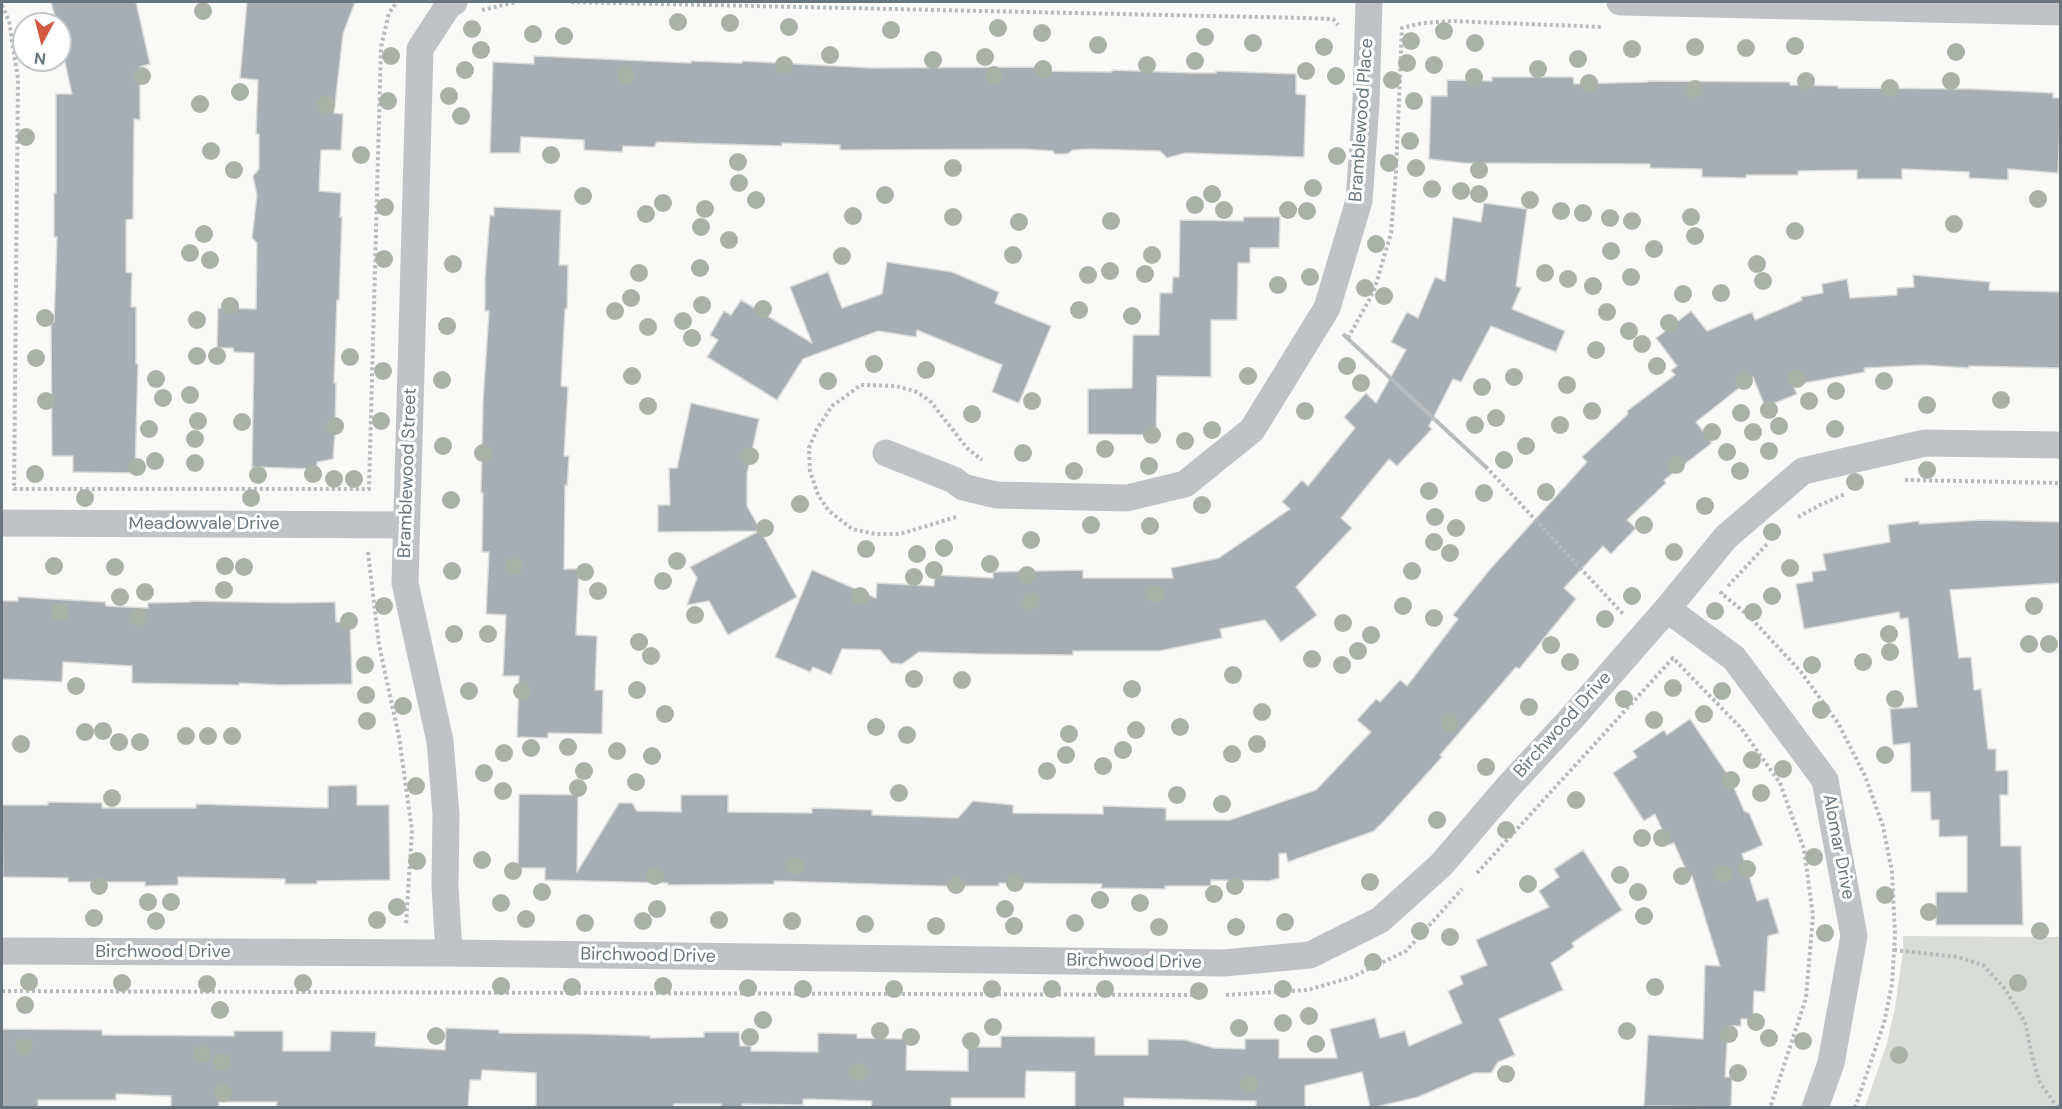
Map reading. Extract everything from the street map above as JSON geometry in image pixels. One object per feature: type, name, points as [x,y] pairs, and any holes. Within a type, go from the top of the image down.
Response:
[{"type":"street","name":"Bramblewood Place","points":[[886,453],[954,480],[963,487],[996,495],[1126,498],[1185,484],[1252,430],[1327,308],[1359,201],[1366,103],[1369,2]]},
{"type":"street","points":[[1620,2],[2061,12]]},
{"type":"street","name":"Bramblewood Street","points":[[449,953],[445,886],[446,813],[440,741],[405,583],[420,49],[448,6],[462,7]]},
{"type":"street","name":"Birchwood Drive","points":[[2,951],[449,953],[1224,963],[1310,955],[1380,920],[1441,865],[1667,609],[1726,537],[1803,471],[1925,443],[2061,445]]},
{"type":"street","name":"Meadowvale Drive","points":[[2,523],[406,525]]},
{"type":"street","name":"Alomar Drive","points":[[1667,609],[1734,658],[1825,780],[1854,936],[1831,1063],[1815,1107]]},
{"type":"path","points":[[2,5],[9,21],[18,78],[14,489],[369,489],[381,47],[390,14],[397,2]]},
{"type":"path","points":[[462,7],[516,2]]},
{"type":"path","points":[[571,2],[1333,19],[1339,27]]},
{"type":"path","points":[[1402,28],[1423,23],[1451,21],[1610,27]]},
{"type":"path","points":[[1488,469],[1336,328],[1472,453],[1488,469],[1624,615]]},
{"type":"path","points":[[961,517],[950,518],[900,534],[874,534],[852,528],[828,510],[818,495],[810,471],[809,448],[817,429],[832,406],[861,385],[896,386],[917,392],[931,402],[967,448],[984,461]]},
{"type":"path","points":[[1896,481],[2061,483]]},
{"type":"path","points":[[1795,519],[1847,493]]},
{"type":"path","points":[[1770,541],[1721,593],[1749,616],[1801,672],[1838,723],[1865,776],[1883,826],[1892,872],[1894,950],[1892,984],[1884,1023],[1855,1107]]},
{"type":"path","points":[[368,549],[379,645],[399,737],[412,830],[406,930]]},
{"type":"path","points":[[1894,950],[1958,957],[1983,965],[2005,989],[2025,1022],[2040,1083],[2058,1107]]},
{"type":"shaded area","points":[[1903,936],[2060,937],[2060,1107],[1865,1107],[1887,1043],[1895,1008]]},
{"type":"building","points":[[51,2],[136,2],[150,64],[140,67],[140,120],[134,119],[133,219],[126,220],[126,272],[132,273],[131,307],[136,307],[136,364],[138,364],[135,473],[73,472],[73,456],[52,456],[51,322],[54,322],[57,237],[54,237],[56,94],[72,94],[67,72],[72,72],[72,12],[54,12]]},
{"type":"building","points":[[247,2],[355,2],[343,34],[334,113],[343,114],[341,150],[321,150],[319,191],[341,193],[340,217],[342,217],[339,300],[337,300],[333,459],[317,462],[317,469],[252,467],[254,353],[234,352],[233,348],[217,348],[218,308],[256,309],[257,243],[252,238],[257,195],[253,176],[259,169],[259,134],[256,134],[258,80],[240,78]]},
{"type":"building","points":[[534,56],[691,63],[691,61],[742,63],[742,61],[872,68],[1036,67],[1036,71],[1112,72],[1112,70],[1216,73],[1216,71],[1296,74],[1296,94],[1306,95],[1304,157],[1185,153],[1167,158],[1160,151],[1092,149],[1055,154],[1053,151],[1024,149],[840,150],[840,145],[782,143],[782,146],[657,142],[654,147],[623,146],[622,152],[584,150],[584,140],[521,137],[520,153],[490,153],[493,62],[534,64]]},
{"type":"building","points":[[1492,77],[1573,77],[1574,84],[1648,81],[1790,82],[1790,85],[1838,86],[1838,88],[1972,89],[2053,93],[2053,98],[2061,98],[2058,173],[2008,169],[2008,180],[1969,178],[1969,172],[1902,169],[1902,179],[1857,179],[1857,170],[1798,171],[1798,175],[1746,175],[1746,178],[1702,177],[1702,169],[1650,168],[1650,164],[1463,163],[1429,159],[1431,96],[1447,96],[1447,80],[1492,81]]},
{"type":"building","points":[[1484,203],[1527,209],[1516,286],[1521,288],[1512,309],[1565,331],[1556,352],[1491,326],[1461,382],[1453,379],[1429,426],[1432,429],[1397,466],[1389,459],[1341,518],[1352,528],[1296,587],[1317,615],[1281,642],[1265,620],[1220,629],[1222,638],[1159,651],[1073,651],[1073,655],[919,652],[902,664],[891,663],[880,650],[842,649],[831,675],[813,667],[810,672],[775,657],[812,570],[876,598],[877,583],[934,586],[935,575],[993,578],[993,572],[1083,570],[1083,578],[1173,578],[1171,568],[1219,558],[1290,509],[1282,502],[1302,480],[1308,486],[1355,428],[1344,417],[1366,393],[1376,403],[1406,350],[1391,342],[1407,312],[1418,318],[1435,277],[1445,281],[1453,217],[1481,222]]},
{"type":"building","points":[[494,207],[561,210],[559,265],[568,265],[561,386],[568,387],[564,456],[569,456],[567,486],[565,485],[564,569],[579,569],[576,635],[597,636],[595,690],[603,690],[602,734],[548,733],[548,738],[517,737],[519,676],[503,676],[506,615],[486,614],[489,552],[482,552],[483,493],[481,493],[483,402],[489,311],[485,311],[485,278],[490,215],[494,216]]},
{"type":"building","points":[[1244,217],[1280,217],[1279,248],[1250,248],[1250,263],[1238,263],[1237,320],[1211,320],[1211,377],[1157,376],[1156,435],[1088,434],[1088,389],[1132,388],[1133,335],[1159,335],[1160,293],[1172,293],[1173,277],[1179,277],[1180,220],[1243,221]]},
{"type":"building","points":[[887,262],[952,272],[999,292],[995,303],[1051,326],[1019,403],[992,392],[1002,365],[917,330],[916,337],[878,331],[803,359],[777,400],[707,357],[718,340],[710,335],[724,311],[731,315],[741,300],[812,343],[790,287],[828,272],[842,308],[882,294]]},
{"type":"building","points":[[1913,275],[1990,282],[1989,290],[2061,292],[2061,368],[1969,366],[1969,368],[1923,365],[1864,368],[1865,372],[1793,385],[1797,394],[1765,407],[1753,377],[1696,422],[1712,443],[1664,480],[1666,483],[1627,520],[1636,528],[1611,554],[1603,546],[1564,588],[1576,599],[1519,669],[1516,667],[1440,755],[1442,757],[1385,820],[1374,831],[1288,862],[1286,853],[1279,854],[1279,878],[1269,881],[1211,880],[1211,886],[1165,886],[1165,889],[1101,888],[1102,884],[999,883],[999,886],[943,886],[774,881],[774,884],[668,885],[668,883],[545,880],[545,868],[518,868],[519,794],[578,795],[577,872],[619,803],[632,803],[637,811],[681,812],[681,795],[728,795],[728,812],[812,813],[812,808],[872,810],[872,815],[958,818],[973,801],[1013,805],[1013,813],[1103,814],[1103,806],[1166,808],[1166,820],[1230,820],[1316,790],[1371,732],[1357,720],[1376,699],[1380,702],[1400,680],[1407,686],[1458,619],[1453,615],[1492,567],[1587,462],[1582,457],[1628,414],[1627,411],[1675,375],[1671,370],[1677,366],[1656,338],[1691,311],[1707,331],[1752,312],[1755,320],[1802,300],[1801,297],[1823,293],[1822,284],[1847,279],[1850,298],[1897,295],[1897,288],[1914,287]]},
{"type":"building","points":[[691,403],[759,419],[747,474],[747,506],[797,597],[728,635],[709,601],[687,605],[697,578],[690,567],[759,531],[658,532],[658,505],[670,505],[669,468],[677,468]]},
{"type":"building","points":[[1982,520],[2061,522],[2061,583],[1950,590],[1959,658],[1971,657],[1974,690],[1981,689],[1988,749],[1996,749],[1996,771],[2008,770],[2008,795],[2000,795],[2001,846],[2021,846],[2023,925],[1936,925],[1936,892],[1967,892],[1967,836],[1939,837],[1939,820],[1931,820],[1930,792],[1911,792],[1910,743],[1893,745],[1890,709],[1917,707],[1908,618],[1900,619],[1899,612],[1804,629],[1796,584],[1813,581],[1812,572],[1826,570],[1823,554],[1890,542],[1888,525],[1919,521],[1919,524]]},
{"type":"building","points":[[18,597],[105,602],[106,606],[148,608],[148,603],[190,601],[335,602],[336,622],[350,622],[352,684],[132,683],[132,666],[63,662],[62,682],[2,679],[2,601],[18,601]]},
{"type":"building","points":[[1690,719],[1730,778],[1744,811],[1749,813],[1763,845],[1742,854],[1757,901],[1768,898],[1779,933],[1768,936],[1765,992],[1754,991],[1753,1019],[1741,1019],[1741,1026],[1728,1026],[1725,1077],[1732,1077],[1731,1107],[1644,1106],[1648,1035],[1703,1039],[1705,965],[1720,966],[1692,876],[1689,877],[1674,843],[1669,845],[1655,814],[1644,821],[1613,773],[1637,757],[1633,751],[1664,730],[1667,735]]},
{"type":"building","points":[[357,785],[357,805],[389,805],[390,880],[285,884],[285,879],[178,877],[178,885],[145,886],[145,882],[68,882],[68,878],[3,877],[2,805],[48,805],[48,802],[102,803],[102,808],[196,808],[196,804],[328,808],[328,786]]},
{"type":"building","points":[[1583,850],[1622,910],[1572,943],[1574,947],[1551,963],[1563,990],[1499,1019],[1515,1055],[1498,1062],[1491,1073],[1474,1073],[1418,1097],[1376,1107],[1370,1107],[1362,1072],[1305,1086],[1305,1107],[1256,1107],[1256,1101],[1124,1098],[1124,1107],[1075,1107],[1075,1072],[1026,1071],[1025,1098],[951,1098],[951,1107],[871,1107],[872,1101],[803,1099],[803,1105],[742,1104],[742,1107],[722,1107],[721,1104],[674,1104],[673,1107],[536,1107],[536,1073],[482,1070],[481,1080],[470,1080],[468,1107],[276,1107],[277,1102],[219,1102],[219,1107],[171,1107],[171,1096],[116,1094],[116,1100],[38,1100],[38,1107],[2,1107],[2,1029],[102,1030],[102,1035],[234,1036],[234,1031],[283,1031],[283,1051],[330,1051],[331,1031],[376,1032],[375,1046],[445,1050],[446,1028],[499,1030],[499,1033],[650,1036],[650,1038],[704,1037],[704,1032],[739,1032],[740,1046],[751,1046],[751,1051],[818,1052],[818,1033],[857,1034],[857,1038],[907,1039],[906,1070],[968,1071],[968,1047],[1001,1047],[1001,1036],[1095,1037],[1095,1055],[1148,1055],[1148,1039],[1185,1040],[1214,1048],[1245,1049],[1245,1039],[1279,1039],[1279,1058],[1337,1058],[1330,1029],[1375,1018],[1380,1038],[1405,1031],[1409,1046],[1462,1023],[1448,991],[1463,984],[1460,976],[1487,965],[1476,940],[1549,907],[1539,891],[1559,877],[1554,869]]}]
